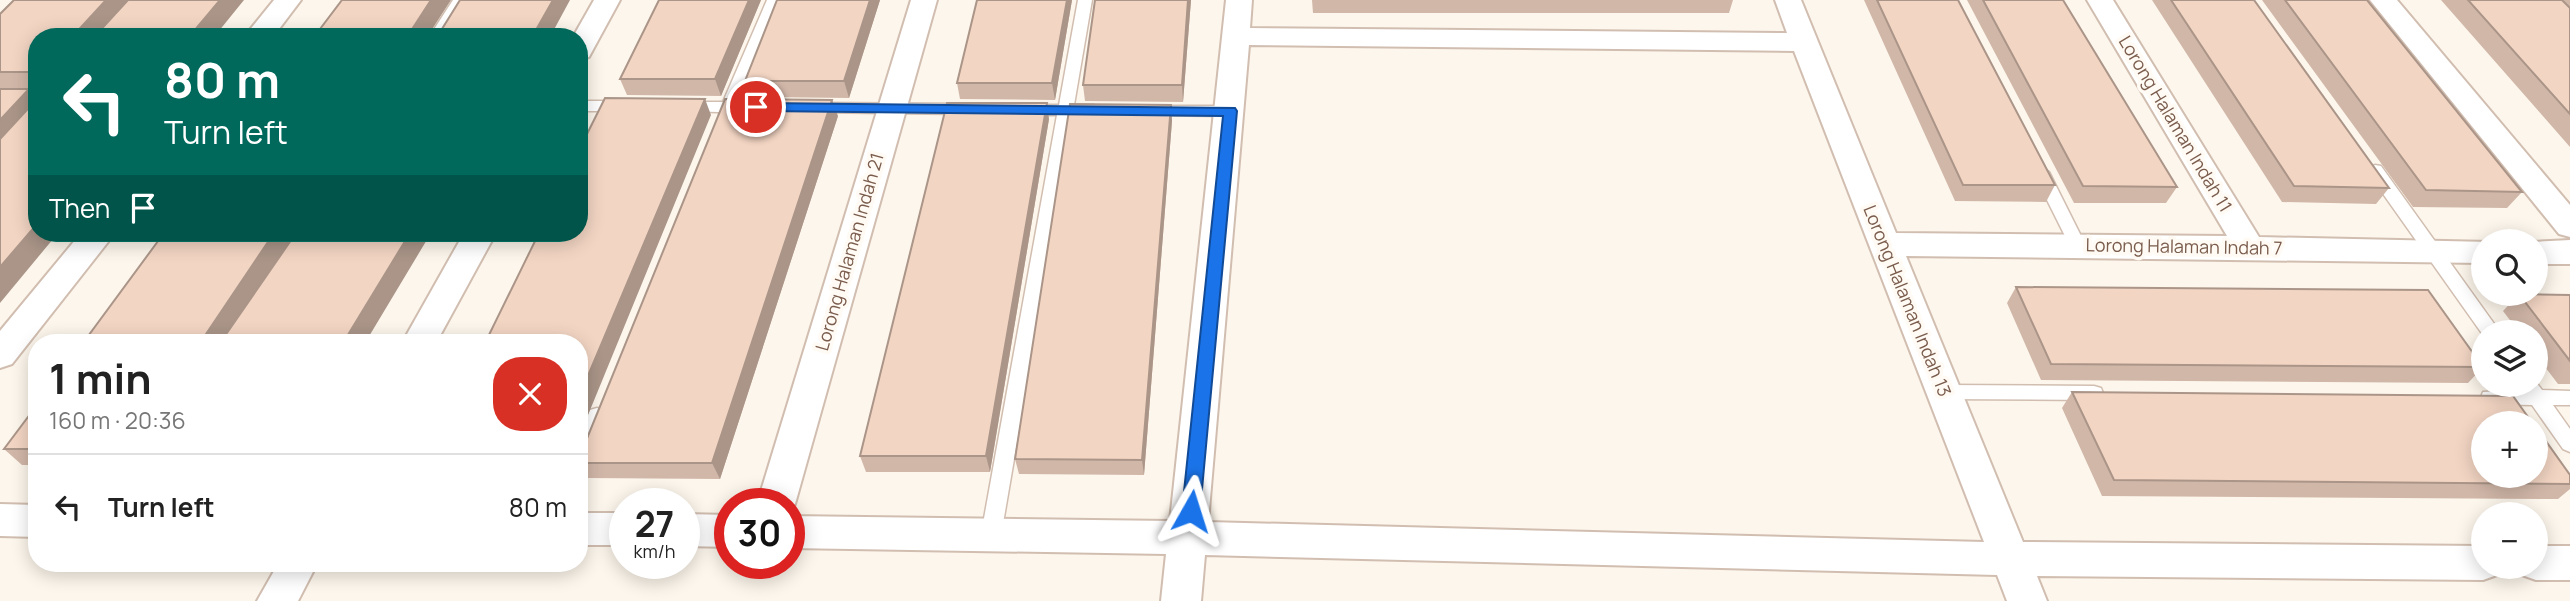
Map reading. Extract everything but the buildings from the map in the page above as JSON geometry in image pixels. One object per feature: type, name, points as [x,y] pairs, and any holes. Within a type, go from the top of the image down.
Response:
[{"type":"street","points":[[265,28],[288,0]]},
{"type":"street","points":[[588,35],[607,0]]},
{"type":"street","name":"Lorong Halaman Indah 21","points":[[781,488],[924,0]]},
{"type":"street","points":[[1181,601],[1239,0]]},
{"type":"street","name":"Lorong Halaman Indah 13","points":[[1788,0],[2027,601]]},
{"type":"street","name":"Lorong Halaman Indah 11","points":[[2100,0],[2249,247]]},
{"type":"street","points":[[2383,0],[2570,226]]},
{"type":"street","points":[[1237,36],[1804,42]]},
{"type":"street","points":[[0,355],[92,242]]},
{"type":"street","points":[[424,334],[475,242]]},
{"type":"street","name":"Lorong Halaman Indah 7","points":[[1885,244],[2471,251]]},
{"type":"street","points":[[2548,251],[2570,252]]},
{"type":"street","points":[[0,520],[28,521]]},
{"type":"street","points":[[588,529],[609,529]]},
{"type":"street","points":[[805,531],[1189,538],[2010,559],[2471,562]]},
{"type":"street","points":[[2548,563],[2570,563]]},
{"type":"street","points":[[277,601],[293,572]]},
{"type":"lane","points":[[442,28],[460,0]]},
{"type":"lane","points":[[718,132],[774,0]]},
{"type":"lane","points":[[991,535],[1085,0]]},
{"type":"lane","points":[[588,106],[647,107]]},
{"type":"lane","points":[[674,107],[756,107]]},
{"type":"lane","points":[[797,108],[985,109]]},
{"type":"lane","points":[[1012,110],[1107,110]]},
{"type":"lane","points":[[1134,110],[1230,111]]},
{"type":"lane","points":[[2362,153],[2482,320]]},
{"type":"lane","points":[[2035,160],[2078,246]]},
{"type":"lane","points":[[1943,392],[2109,393]]},
{"type":"lane","points":[[588,435],[606,394]]},
{"type":"lane","points":[[2548,394],[2570,398]]},
{"type":"lane","points":[[2536,397],[2570,444]]},
{"type":"route","points":[[756,107],[1230,111],[1191,511]]}]
